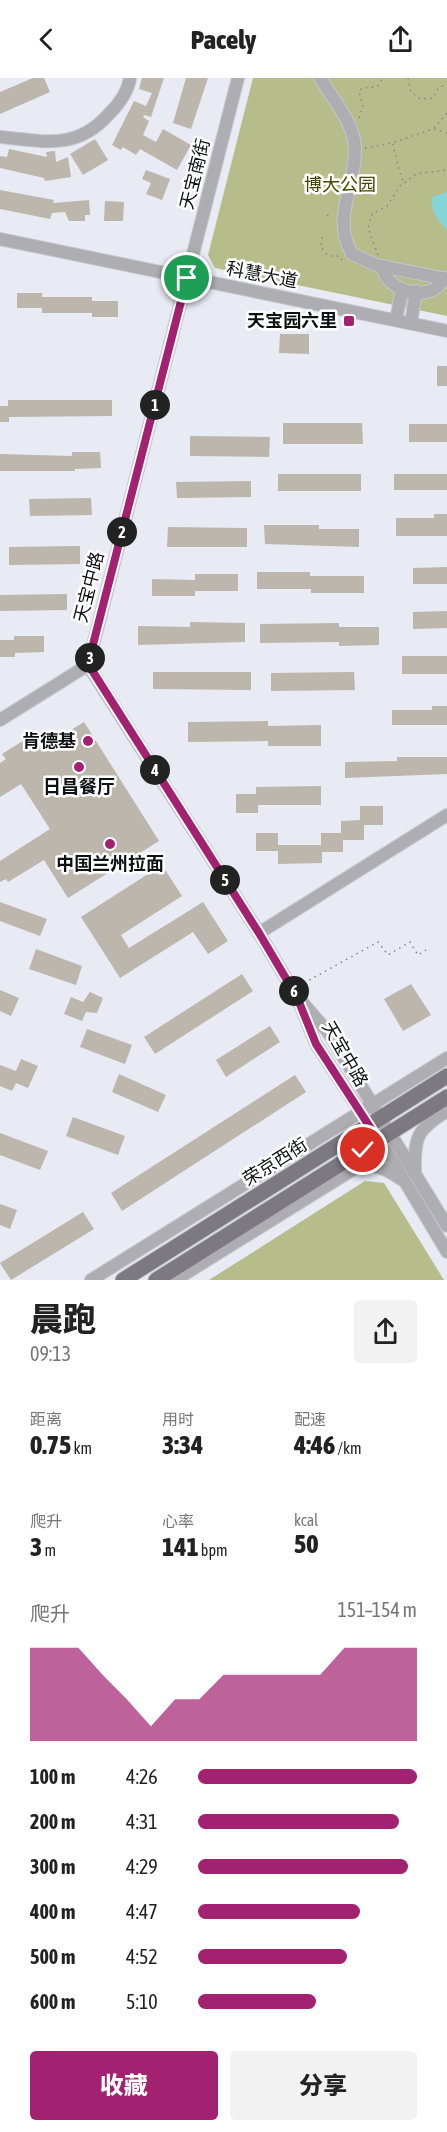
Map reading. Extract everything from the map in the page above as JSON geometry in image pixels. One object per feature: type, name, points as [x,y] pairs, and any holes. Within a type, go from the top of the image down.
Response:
[{"type":"main road","name":"荣京西街","points":[[123,1280],[375,1116],[447,1076]]},
{"type":"main road","name":"荣京西街","points":[[156,1280],[447,1097]]},
{"type":"street","points":[[0,137],[50,143],[76,138],[98,126],[116,107],[129,85],[130,78]]},
{"type":"street","name":"天宝南街","points":[[187,278],[238,78]]},
{"type":"street","points":[[320,78],[348,126],[355,148],[342,230],[352,254],[379,265],[445,278]]},
{"type":"street","name":"科慧大道","points":[[0,239],[447,330]]},
{"type":"street","points":[[379,265],[389,283],[402,289],[434,290],[445,278]]},
{"type":"street","name":"天宝中路","points":[[187,278],[88,664],[259,933],[297,997],[316,1044],[360,1113],[375,1116]]},
{"type":"street","points":[[396,320],[402,289]]},
{"type":"street","points":[[411,323],[416,291]]},
{"type":"street","points":[[0,720],[88,664]]},
{"type":"street","points":[[259,933],[447,815]]},
{"type":"street","name":"天宝中路","points":[[297,997],[328,1032],[375,1116]]},
{"type":"street","points":[[447,1058],[375,1116],[401,1179],[447,1252]]},
{"type":"street","points":[[416,1171],[414,1145],[421,1129],[447,1111]]},
{"type":"street","points":[[91,1280],[360,1113]]},
{"type":"street","points":[[385,1136],[416,1171],[447,1226]]},
{"type":"street","points":[[175,1280],[357,1167],[373,1165],[384,1168],[401,1179]]},
{"type":"path","points":[[348,126],[357,121],[362,112],[359,92],[362,88],[377,87],[383,78]]},
{"type":"path","points":[[408,78],[411,92],[420,99],[433,98],[439,87],[447,85]]},
{"type":"path","points":[[355,148],[392,143],[433,129],[447,113]]},
{"type":"path","points":[[433,129],[447,133]]},
{"type":"path","points":[[392,143],[399,160],[399,175],[405,182]]},
{"type":"path","points":[[379,265],[378,252],[370,238],[368,220],[378,209],[387,206],[405,182],[416,174],[447,170]]},
{"type":"path","points":[[322,237],[321,247],[328,256],[339,256],[343,262],[359,258]]},
{"type":"path","points":[[304,983],[378,942],[388,955],[410,942],[418,955],[426,950]]},
{"type":"green space","name":"博大公园","points":[[253,78],[447,78],[447,316],[215,268],[208,255]]},
{"type":"green space","points":[[365,1181],[384,1183],[444,1280],[209,1280]]},
{"type":"water","points":[[447,192],[447,230],[435,215],[432,197]]},
{"type":"building","points":[[33,78],[44,78],[50,92],[0,114],[0,92]]},
{"type":"building","points":[[142,78],[164,78],[151,117],[144,115],[143,117],[149,121],[143,135],[156,142],[163,129],[191,145],[177,170],[140,149],[136,155],[123,147],[121,150],[112,145],[134,101],[146,106],[152,93],[139,89]]},
{"type":"building","points":[[186,78],[208,78],[191,129],[173,123]]},
{"type":"building","points":[[95,139],[108,160],[83,175],[70,154]]},
{"type":"building","points":[[9,149],[47,157],[46,152],[55,151],[56,162],[68,157],[71,177],[45,181],[44,178],[0,168],[0,156],[7,157]]},
{"type":"building","points":[[146,170],[170,179],[162,200],[146,194],[151,183],[142,179]]},
{"type":"building","points":[[0,190],[54,200],[53,203],[89,200],[90,215],[85,215],[85,221],[69,221],[65,212],[52,213],[50,219],[0,209]]},
{"type":"building","points":[[105,201],[124,202],[123,221],[104,221]]},
{"type":"building","points":[[17,293],[42,293],[42,297],[92,297],[92,301],[118,301],[118,317],[92,317],[92,313],[42,313],[42,308],[17,308]]},
{"type":"building","points":[[280,334],[309,334],[309,354],[279,353]]},
{"type":"building","points":[[437,366],[447,366],[447,386],[437,386]]},
{"type":"building","points":[[8,400],[112,400],[112,416],[9,417],[9,422],[0,422],[0,406],[8,406]]},
{"type":"building","points":[[283,423],[362,423],[363,444],[283,444]]},
{"type":"building","points":[[409,424],[447,424],[447,442],[409,442]]},
{"type":"building","points":[[190,436],[270,437],[269,457],[190,456]]},
{"type":"building","points":[[72,452],[100,452],[101,468],[75,469],[75,471],[0,471],[0,454],[72,456]]},
{"type":"building","points":[[278,474],[361,474],[361,491],[278,491]]},
{"type":"building","points":[[394,474],[447,474],[447,490],[394,490]]},
{"type":"building","points":[[251,481],[251,497],[177,498],[176,482]]},
{"type":"building","points":[[91,498],[92,515],[30,516],[29,499]]},
{"type":"building","points":[[434,514],[447,514],[447,536],[396,536],[396,518],[434,518]]},
{"type":"building","points":[[264,525],[319,525],[319,529],[359,529],[359,547],[265,544]]},
{"type":"building","points":[[168,527],[247,528],[247,547],[167,547]]},
{"type":"building","points":[[80,546],[80,564],[9,565],[9,547]]},
{"type":"building","points":[[447,567],[447,584],[413,584],[413,568]]},
{"type":"building","points":[[257,572],[310,572],[310,576],[364,576],[364,593],[311,593],[311,589],[257,589]]},
{"type":"building","points":[[195,574],[238,574],[238,591],[195,591],[195,596],[152,596],[152,579],[195,580]]},
{"type":"building","points":[[67,594],[67,610],[0,611],[0,595]]},
{"type":"building","points":[[447,611],[447,628],[413,629],[413,612]]},
{"type":"building","points":[[190,622],[245,623],[245,642],[138,645],[138,626],[190,627]]},
{"type":"building","points":[[339,623],[339,627],[379,627],[379,645],[339,646],[339,642],[260,643],[260,624]]},
{"type":"building","points":[[14,636],[44,636],[44,652],[15,653],[15,657],[0,657],[0,640],[14,640]]},
{"type":"building","points":[[402,656],[447,656],[447,674],[402,674]]},
{"type":"building","points":[[153,672],[251,672],[251,690],[153,689]]},
{"type":"building","points":[[354,672],[355,690],[271,691],[271,673]]},
{"type":"building","points":[[432,706],[447,706],[447,725],[392,725],[392,710],[432,710]]},
{"type":"building","points":[[268,721],[268,726],[321,725],[321,746],[268,746],[268,741],[188,742],[188,722]]},
{"type":"building","points":[[84,722],[159,841],[68,898],[44,860],[8,882],[6,879],[0,882],[0,861],[50,829],[21,784],[0,797],[0,763],[6,759],[2,754],[34,734],[42,748]]},
{"type":"building","points":[[397,757],[447,757],[447,774],[345,778],[345,762],[397,761]]},
{"type":"building","points":[[321,786],[321,805],[258,805],[258,813],[236,813],[236,794],[256,794],[256,787]]},
{"type":"building","points":[[360,806],[383,806],[383,825],[364,825],[364,840],[343,840],[343,852],[322,852],[322,863],[278,864],[278,851],[256,851],[256,833],[278,833],[278,845],[321,845],[321,833],[341,833],[341,821],[360,820]]},
{"type":"building","points":[[162,865],[182,896],[121,935],[129,948],[203,902],[228,941],[208,954],[193,932],[120,978],[81,917]]},
{"type":"building","points":[[0,902],[47,919],[40,936],[0,921]]},
{"type":"building","points":[[36,949],[82,966],[76,985],[29,969]]},
{"type":"building","points":[[242,974],[253,991],[155,1054],[144,1037]]},
{"type":"building","points":[[411,984],[431,1015],[403,1031],[384,999]]},
{"type":"building","points":[[0,990],[19,998],[11,1016],[0,1011]]},
{"type":"building","points":[[90,992],[103,998],[97,1013],[86,1012],[82,1021],[64,1014],[71,997],[83,1002]]},
{"type":"building","points":[[270,1026],[280,1042],[226,1077],[216,1060]]},
{"type":"building","points":[[87,1029],[132,1045],[125,1064],[80,1047]]},
{"type":"building","points":[[21,1059],[38,1066],[28,1088],[16,1083],[12,1091],[0,1086],[0,1065],[16,1071]]},
{"type":"building","points":[[119,1074],[166,1095],[158,1112],[112,1092]]},
{"type":"building","points":[[295,1075],[306,1092],[122,1211],[111,1193]]},
{"type":"building","points":[[73,1117],[125,1136],[118,1155],[66,1136]]},
{"type":"building","points":[[0,1133],[48,1151],[40,1170],[0,1155]]},
{"type":"building","points":[[0,1204],[17,1210],[10,1229],[0,1225]]},
{"type":"building","points":[[83,1212],[94,1229],[11,1280],[0,1263]]},
{"type":"place","name":"天宝园六里","points":[[349,321]]},
{"type":"place","name":"肯德基","points":[[88,741]]},
{"type":"place","name":"日昌餐厅","points":[[79,767]]},
{"type":"place","name":"中国兰州拉面","points":[[110,844]]},
{"type":"route","points":[[187,278],[88,664],[259,933],[297,997],[316,1044],[379,1141],[363,1150]]}]
